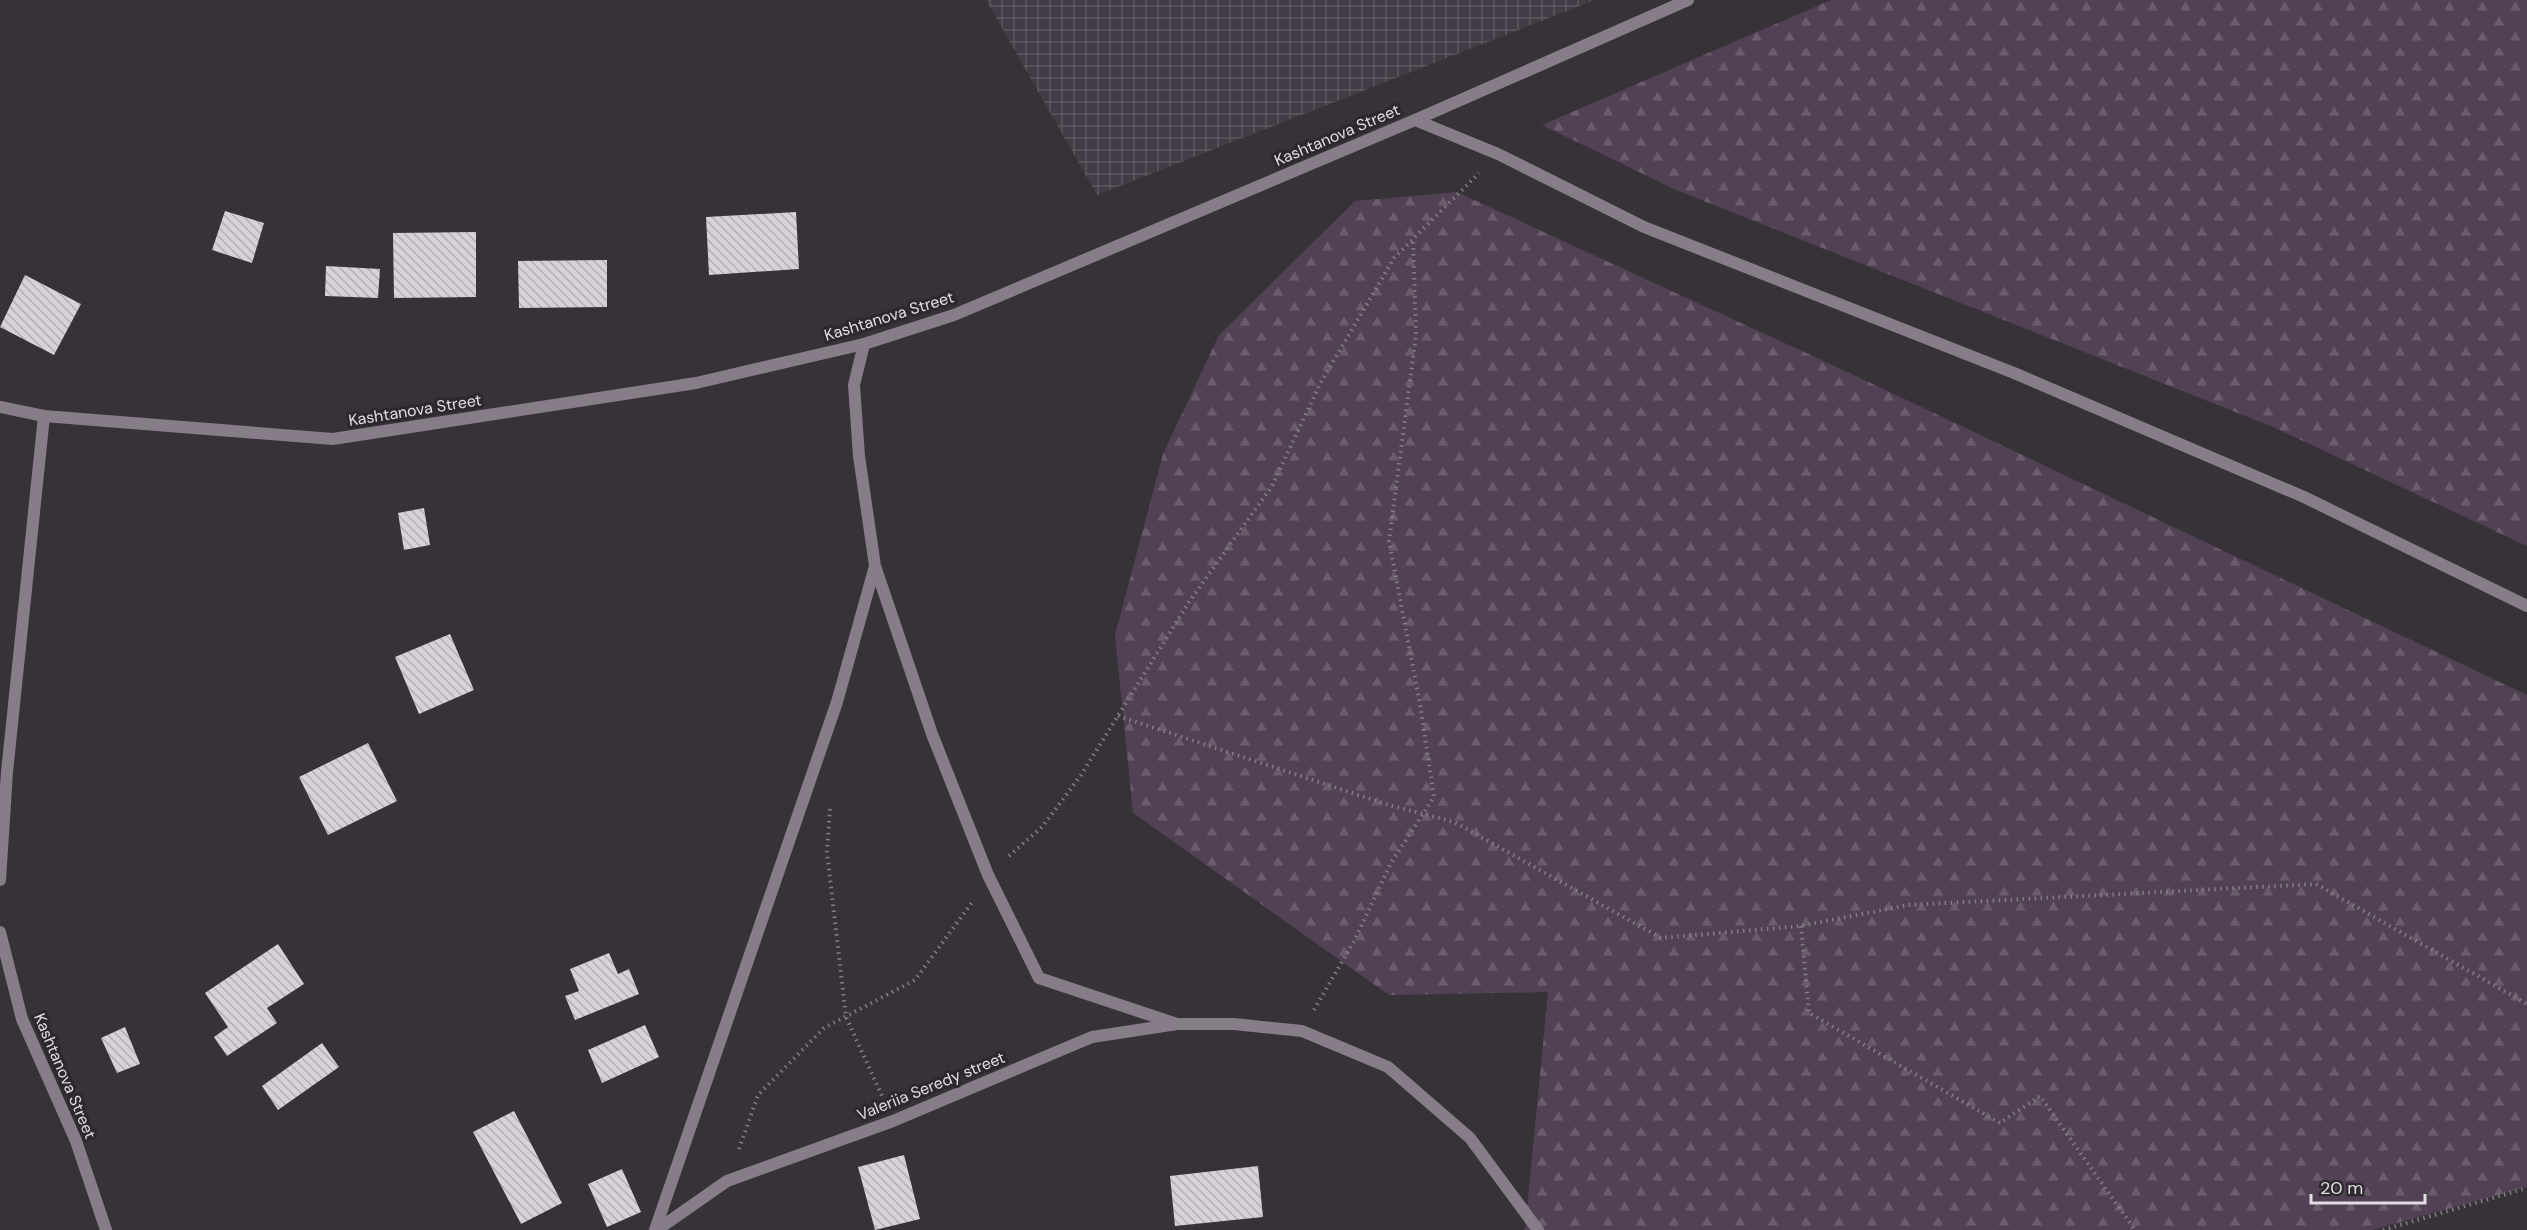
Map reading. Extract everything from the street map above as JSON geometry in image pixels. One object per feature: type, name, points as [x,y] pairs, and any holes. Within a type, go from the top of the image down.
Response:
[{"type":"street","name":"Kashtanova Street","points":[[0,407],[44,417],[333,439],[696,383],[864,344],[954,315],[1415,120],[1688,0]]},
{"type":"street","points":[[1415,120],[1498,154],[1644,227],[2014,373],[2304,497],[2527,606]]},
{"type":"street","points":[[864,344],[854,385],[859,456],[875,566],[932,734],[988,875],[1039,978],[1177,1024]]},
{"type":"street","points":[[0,880],[7,772],[44,417]]},
{"type":"street","points":[[656,1230],[837,702],[875,566]]},
{"type":"street","name":"Kashtanova Street","points":[[0,932],[22,1019],[76,1141],[106,1230]]},
{"type":"street","name":"Valeriia Seredy street","points":[[656,1230],[727,1181],[893,1121],[1092,1037],[1177,1024],[1234,1024],[1302,1030],[1388,1067],[1470,1138],[1538,1230]]},
{"type":"path","points":[[727,1181],[758,1095],[824,1028],[915,980],[972,904],[988,875],[1043,826],[1081,774],[1189,602],[1272,486],[1320,384],[1394,258],[1498,154]]},
{"type":"path","points":[[1302,1030],[1354,941],[1391,863],[1434,797],[1420,704],[1389,541],[1416,335],[1413,238]]},
{"type":"path","points":[[1118,716],[1389,805],[1454,822],[1661,938],[1801,926],[1908,905],[2316,884],[2527,1004]]},
{"type":"path","points":[[830,806],[827,852],[846,1017],[893,1121]]},
{"type":"path","points":[[1801,926],[1809,1013],[2000,1123],[2040,1096],[2135,1230]]},
{"type":"path","points":[[2383,1230],[2527,1188]]},
{"type":"shaded area","points":[[986,0],[1595,0],[1097,195]]},
{"type":"green space","points":[[1831,0],[2527,0],[2527,546],[2273,427],[1676,190],[1542,125]]},
{"type":"green space","points":[[1457,192],[1856,376],[2527,695],[2527,1187],[2372,1230],[1525,1230],[1548,992],[1389,995],[1133,813],[1115,635],[1163,454],[1219,335],[1355,201]]},
{"type":"building","points":[[225,211],[264,223],[252,263],[212,250]]},
{"type":"building","points":[[796,212],[799,269],[709,275],[706,217]]},
{"type":"building","points":[[476,232],[476,297],[394,298],[393,233]]},
{"type":"building","points":[[607,260],[607,307],[519,308],[518,261]]},
{"type":"building","points":[[326,266],[380,269],[378,298],[325,296]]},
{"type":"building","points":[[25,275],[81,304],[54,355],[0,327]]},
{"type":"building","points":[[424,508],[430,545],[404,550],[398,513]]},
{"type":"building","points":[[450,634],[474,690],[419,714],[395,657]]},
{"type":"building","points":[[368,743],[397,801],[328,835],[299,777]]},
{"type":"building","points":[[278,944],[304,984],[267,1008],[277,1023],[227,1056],[214,1037],[228,1027],[205,993]]},
{"type":"building","points":[[609,953],[618,974],[629,969],[639,994],[575,1020],[565,996],[579,991],[570,969]]},
{"type":"building","points":[[645,1025],[659,1057],[602,1083],[588,1050]]},
{"type":"building","points":[[125,1027],[140,1064],[117,1073],[101,1038]]},
{"type":"building","points":[[322,1043],[339,1067],[278,1110],[262,1086]]},
{"type":"building","points":[[514,1111],[562,1203],[521,1224],[473,1132]]},
{"type":"building","points":[[904,1155],[920,1219],[875,1230],[858,1167]]},
{"type":"building","points":[[1258,1166],[1263,1217],[1175,1226],[1170,1176]]},
{"type":"building","points":[[622,1169],[641,1212],[607,1227],[588,1184]]}]
